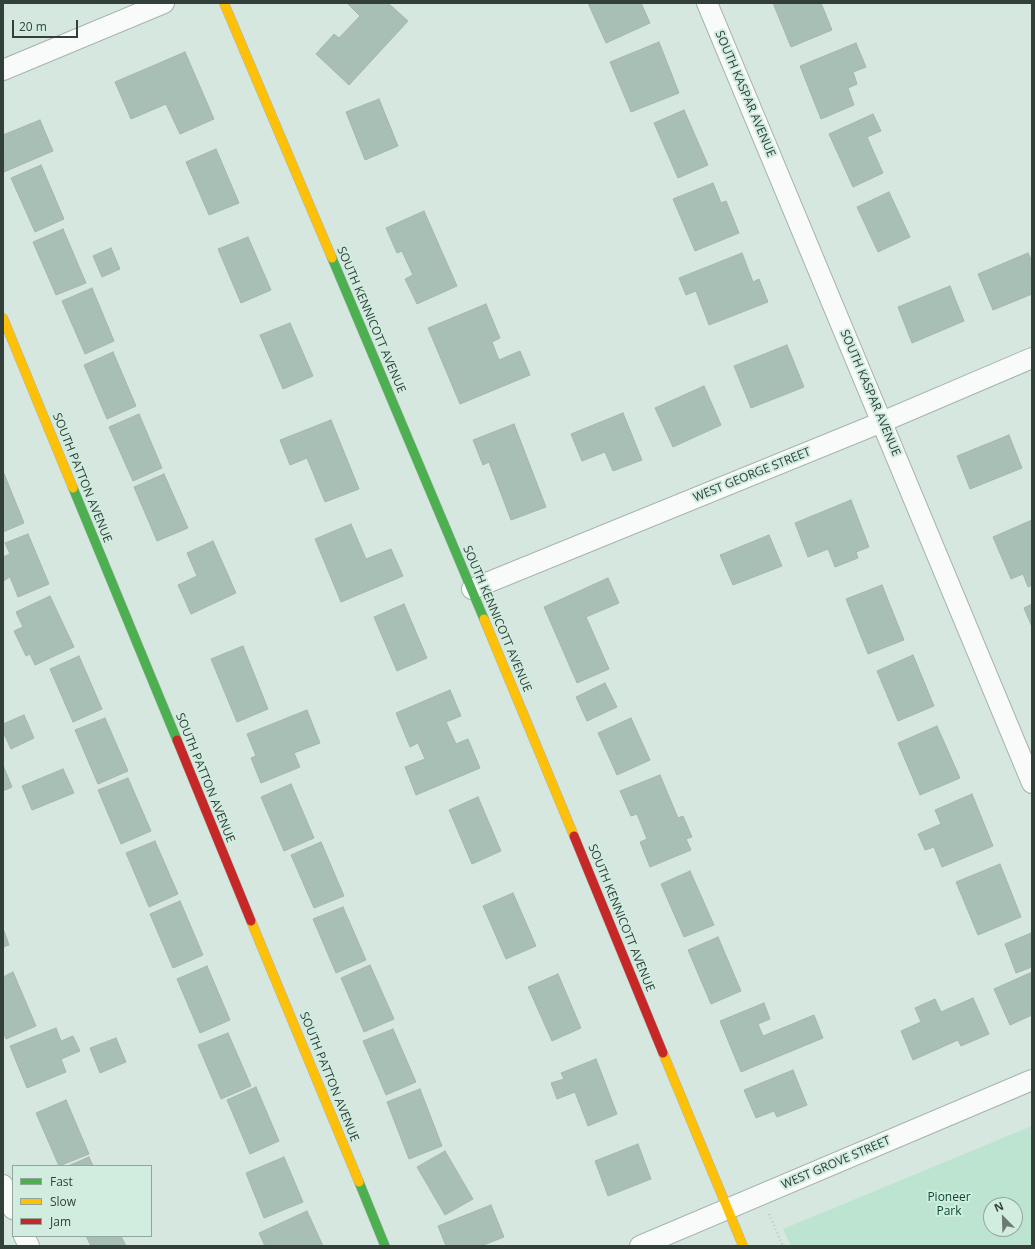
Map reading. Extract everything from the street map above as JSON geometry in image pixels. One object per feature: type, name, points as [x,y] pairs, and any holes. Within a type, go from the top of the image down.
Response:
[{"type":"street","points":[[3,70],[164,3]]},
{"type":"street","name":"SOUTH KENNICOTT AVENUE","points":[[224,3],[472,589],[743,1246]]},
{"type":"street","name":"SOUTH KASPAR AVENUE","points":[[707,3],[1032,783]]},
{"type":"street","name":"SOUTH PATTON AVENUE","points":[[3,318],[385,1246]]},
{"type":"street","name":"WEST GEORGE STREET","points":[[472,589],[882,422],[1032,358]]},
{"type":"street","name":"WEST GROVE STREET","points":[[640,1246],[1032,1080]]},
{"type":"street","points":[[3,1185],[12,1207]]},
{"type":"street","points":[[24,1237],[29,1246]]},
{"type":"path","points":[[766,1208],[783,1246]]},
{"type":"green space","name":"Pioneer Park","points":[[1032,1126],[1032,1246],[791,1246],[783,1229]]},
{"type":"building","points":[[347,3],[388,3],[408,21],[349,85],[316,54],[334,34],[339,38],[360,16]]},
{"type":"building","points":[[588,3],[641,3],[650,23],[606,43]]},
{"type":"building","points":[[773,3],[821,3],[832,30],[791,47]]},
{"type":"building","points":[[659,42],[679,93],[631,112],[610,62]]},
{"type":"building","points":[[856,43],[866,67],[853,72],[857,84],[848,88],[854,105],[821,119],[800,66]]},
{"type":"building","points":[[185,52],[214,119],[180,134],[166,104],[131,119],[115,82]]},
{"type":"building","points":[[379,99],[398,146],[365,160],[346,112]]},
{"type":"building","points":[[684,110],[708,165],[678,178],[654,123]]},
{"type":"building","points":[[873,114],[881,131],[867,137],[883,173],[853,187],[829,134]]},
{"type":"building","points":[[40,120],[53,151],[4,172],[3,135]]},
{"type":"building","points":[[216,149],[239,203],[209,215],[186,162]]},
{"type":"building","points":[[41,165],[64,219],[35,232],[11,178]]},
{"type":"building","points":[[713,183],[721,203],[726,201],[739,233],[695,251],[673,199]]},
{"type":"building","points":[[889,192],[910,237],[878,252],[857,207]]},
{"type":"building","points":[[424,211],[457,286],[417,304],[405,279],[413,275],[402,251],[397,253],[386,228]]},
{"type":"building","points":[[63,229],[86,283],[56,295],[33,242]]},
{"type":"building","points":[[248,237],[271,290],[241,303],[218,249]]},
{"type":"building","points":[[111,248],[120,269],[102,277],[93,256]]},
{"type":"building","points":[[742,253],[753,282],[759,279],[768,302],[709,325],[696,291],[686,295],[679,278]]},
{"type":"building","points":[[1028,253],[1032,261],[1032,294],[993,310],[978,274]]},
{"type":"building","points":[[950,286],[964,321],[912,343],[898,307]]},
{"type":"building","points":[[92,288],[114,341],[85,354],[62,301]]},
{"type":"building","points":[[486,304],[500,338],[492,342],[499,360],[520,351],[530,375],[460,404],[428,328]]},
{"type":"building","points":[[290,323],[313,376],[283,389],[260,335]]},
{"type":"building","points":[[787,345],[804,387],[751,408],[734,366]]},
{"type":"building","points":[[113,352],[136,406],[107,419],[84,365]]},
{"type":"building","points":[[704,386],[721,425],[673,447],[655,408]]},
{"type":"building","points":[[623,413],[642,460],[613,471],[605,452],[582,461],[571,434]]},
{"type":"building","points":[[139,414],[162,468],[133,481],[109,427]]},
{"type":"building","points":[[331,420],[359,489],[325,502],[307,458],[290,465],[280,440]]},
{"type":"building","points":[[514,424],[546,507],[511,520],[489,462],[483,465],[473,440]]},
{"type":"building","points":[[1009,435],[1022,468],[970,489],[957,456]]},
{"type":"building","points":[[3,471],[24,523],[3,532]]},
{"type":"building","points":[[164,474],[188,528],[157,541],[134,487]]},
{"type":"building","points":[[851,500],[869,547],[856,552],[858,558],[835,567],[828,549],[808,557],[795,523]]},
{"type":"building","points":[[1032,520],[1032,585],[1028,587],[1023,574],[1011,579],[993,537]]},
{"type":"building","points":[[351,524],[366,559],[391,549],[403,576],[341,602],[315,539]]},
{"type":"building","points":[[28,534],[49,584],[18,597],[10,577],[3,581],[3,557],[10,554],[5,543]]},
{"type":"building","points":[[769,535],[782,566],[733,585],[720,555]]},
{"type":"building","points":[[213,541],[236,593],[191,614],[178,585],[197,576],[187,553]]},
{"type":"building","points":[[608,578],[619,603],[586,617],[609,669],[577,683],[544,607]]},
{"type":"building","points":[[882,585],[904,640],[868,654],[846,599]]},
{"type":"building","points":[[50,596],[74,647],[35,665],[30,654],[26,656],[14,631],[23,627],[16,612]]},
{"type":"building","points":[[404,604],[427,658],[397,671],[374,617]]},
{"type":"building","points":[[1032,604],[1032,627],[1024,608]]},
{"type":"building","points":[[243,646],[268,709],[237,722],[211,659]]},
{"type":"building","points":[[913,655],[934,706],[898,721],[877,671]]},
{"type":"building","points":[[79,656],[102,709],[73,722],[50,669]]},
{"type":"building","points":[[605,683],[617,707],[587,721],[576,697]]},
{"type":"building","points":[[450,690],[461,716],[446,722],[456,744],[468,739],[480,768],[416,795],[405,767],[425,759],[418,743],[410,747],[396,713]]},
{"type":"building","points":[[307,710],[320,743],[294,753],[300,767],[261,783],[251,758],[256,756],[247,734]]},
{"type":"building","points":[[24,715],[34,738],[11,749],[3,732],[3,724]]},
{"type":"building","points":[[105,718],[128,771],[98,784],[75,730]]},
{"type":"building","points":[[631,718],[650,760],[617,775],[598,733]]},
{"type":"building","points":[[937,726],[960,778],[920,795],[898,743]]},
{"type":"building","points":[[3,765],[12,787],[3,791]]},
{"type":"building","points":[[63,769],[74,793],[32,810],[22,786]]},
{"type":"building","points":[[660,775],[678,818],[683,816],[692,837],[686,839],[691,850],[650,867],[640,842],[647,839],[637,814],[631,816],[620,791]]},
{"type":"building","points":[[128,778],[151,831],[121,844],[98,790]]},
{"type":"building","points":[[291,784],[314,838],[284,851],[261,797]]},
{"type":"building","points":[[972,794],[993,846],[942,867],[934,847],[925,850],[918,834],[941,824],[935,810]]},
{"type":"building","points":[[478,797],[501,851],[472,864],[449,810]]},
{"type":"building","points":[[155,841],[178,894],[149,907],[126,853]]},
{"type":"building","points":[[321,842],[344,896],[314,908],[291,855]]},
{"type":"building","points":[[1000,864],[1021,917],[978,935],[956,882]]},
{"type":"building","points":[[690,871],[714,925],[684,937],[661,884]]},
{"type":"building","points":[[513,893],[536,946],[506,959],[483,906]]},
{"type":"building","points":[[180,901],[203,955],[173,968],[150,914]]},
{"type":"building","points":[[343,907],[366,960],[336,973],[313,919]]},
{"type":"building","points":[[3,928],[9,945],[3,947]]},
{"type":"building","points":[[1031,933],[1032,967],[1016,973],[1005,944]]},
{"type":"building","points":[[718,937],[741,991],[711,1004],[688,950]]},
{"type":"building","points":[[370,965],[394,1019],[364,1032],[341,978]]},
{"type":"building","points":[[207,966],[230,1020],[200,1033],[177,979]]},
{"type":"building","points":[[13,972],[36,1026],[6,1039],[3,1031],[3,977]]},
{"type":"building","points":[[1032,972],[1032,1015],[1010,1025],[994,989]]},
{"type":"building","points":[[558,974],[581,1028],[552,1041],[528,987]]},
{"type":"building","points":[[973,998],[989,1034],[961,1046],[958,1040],[913,1060],[901,1031],[921,1022],[915,1008],[935,999],[941,1012]]},
{"type":"building","points":[[764,1003],[770,1019],[758,1024],[763,1036],[814,1015],[823,1038],[741,1072],[720,1021]]},
{"type":"building","points":[[56,1028],[61,1041],[73,1036],[80,1051],[61,1059],[66,1072],[27,1088],[10,1046]]},
{"type":"building","points":[[393,1029],[416,1082],[386,1095],[363,1041]]},
{"type":"building","points":[[228,1033],[251,1086],[221,1099],[198,1045]]},
{"type":"building","points":[[116,1038],[126,1062],[100,1073],[90,1048]]},
{"type":"building","points":[[596,1059],[617,1114],[588,1126],[575,1092],[557,1099],[551,1083],[564,1079],[561,1073]]},
{"type":"building","points":[[793,1070],[807,1105],[777,1117],[774,1111],[756,1118],[744,1090]]},
{"type":"building","points":[[256,1087],[279,1141],[250,1154],[227,1100]]},
{"type":"building","points":[[420,1089],[442,1146],[409,1159],[387,1102]]},
{"type":"building","points":[[66,1100],[89,1154],[59,1165],[36,1113]]},
{"type":"building","points":[[638,1144],[651,1179],[608,1196],[595,1161]]},
{"type":"building","points":[[445,1151],[473,1199],[445,1215],[417,1167]]},
{"type":"building","points":[[89,1157],[93,1165],[70,1165]]},
{"type":"building","points":[[284,1157],[303,1202],[264,1218],[246,1173]]},
{"type":"building","points":[[491,1205],[504,1237],[481,1246],[446,1246],[438,1226]]},
{"type":"building","points":[[307,1211],[323,1246],[265,1246],[259,1233]]},
{"type":"building","points":[[86,1237],[122,1237],[126,1246],[91,1246]]},
{"type":"traffic: fast","points":[[332,258],[484,619]]},
{"type":"traffic: fast","points":[[73,488],[177,740]]},
{"type":"traffic: fast","points":[[359,1182],[385,1246]]},
{"type":"traffic: slow","points":[[224,3],[332,258]]},
{"type":"traffic: slow","points":[[3,318],[73,488]]},
{"type":"traffic: slow","points":[[484,619],[574,836]]},
{"type":"traffic: slow","points":[[251,921],[359,1182]]},
{"type":"traffic: slow","points":[[663,1053],[743,1246]]},
{"type":"traffic: jam","points":[[177,740],[251,921]]},
{"type":"traffic: jam","points":[[574,836],[663,1053]]}]
